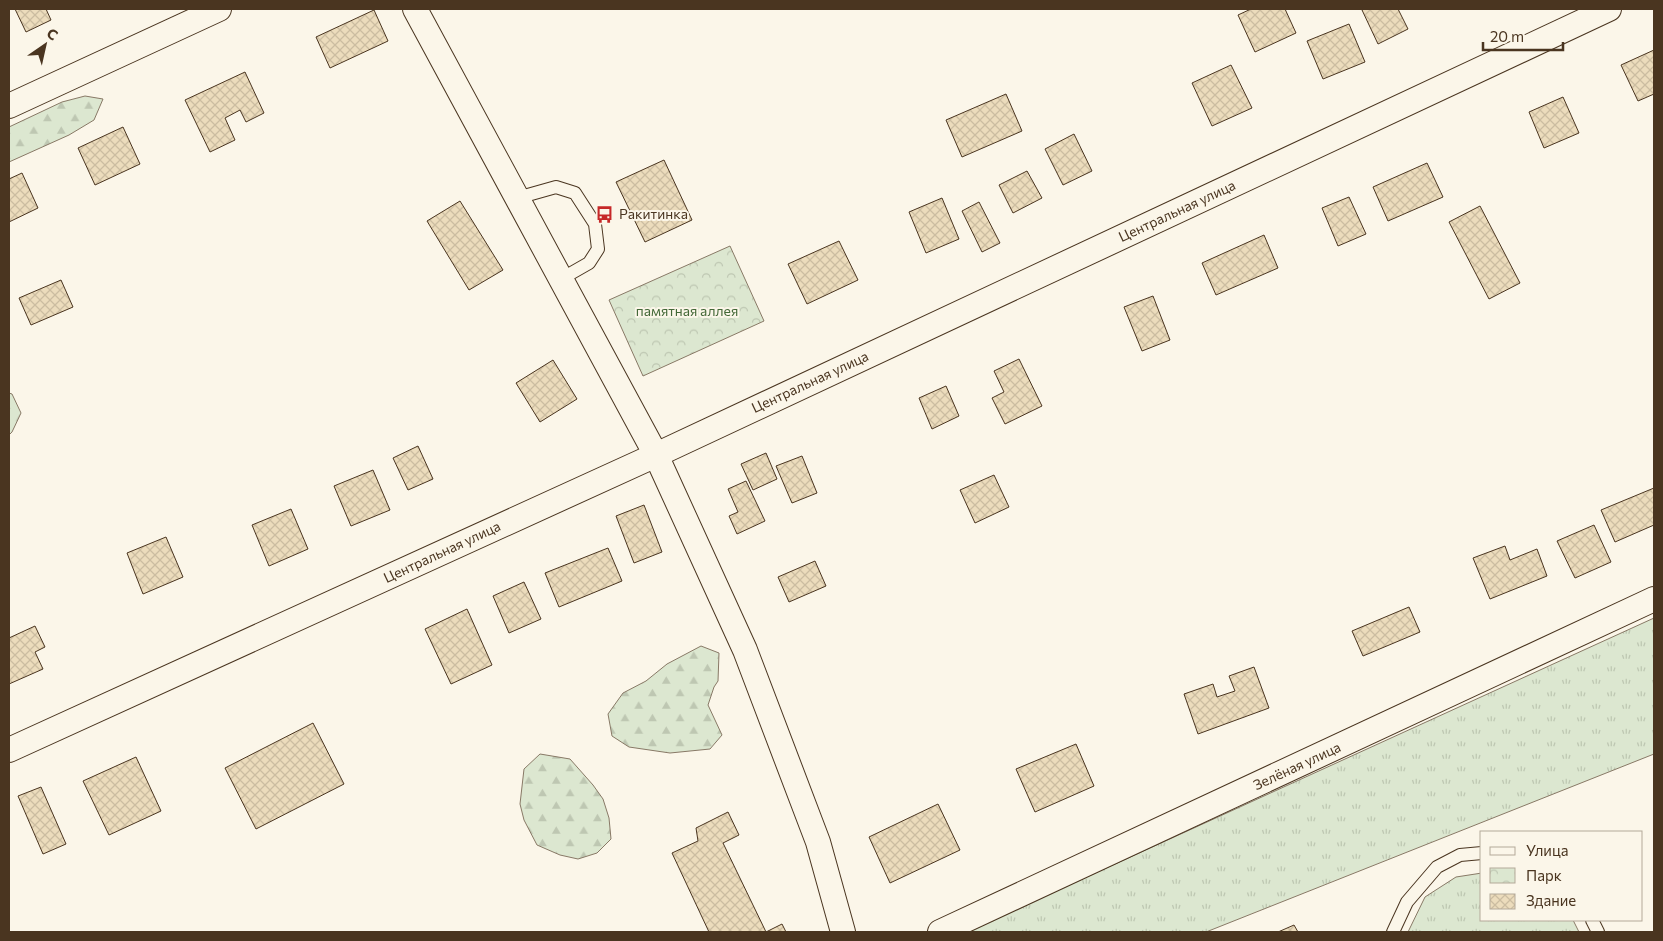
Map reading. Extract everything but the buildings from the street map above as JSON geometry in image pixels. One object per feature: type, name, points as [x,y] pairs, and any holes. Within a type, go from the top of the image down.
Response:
[{"type":"street","points":[[9,106],[219,9]]},
{"type":"street","points":[[415,9],[656,455],[745,650],[818,842],[842,932]]},
{"type":"street","name":"Центральная улица","points":[[9,750],[656,455],[1609,9]]},
{"type":"street","name":"Зелёная улица","points":[[940,932],[1654,599]]},
{"type":"lane","points":[[517,198],[556,188],[575,193],[595,224],[598,249],[589,263],[561,279]]},
{"type":"lane","points":[[1393,932],[1407,902],[1437,867],[1460,855],[1480,853]]},
{"type":"green space","points":[[85,96],[103,99],[94,120],[69,135],[9,162],[9,127],[62,102]]},
{"type":"green space","name":"памятная аллея","points":[[730,246],[764,321],[643,376],[609,300]]},
{"type":"green space","points":[[9,393],[12,394],[21,413],[9,435]]},
{"type":"green space","points":[[1654,618],[1654,754],[1206,932],[966,932]]},
{"type":"green space","points":[[701,646],[719,653],[718,681],[708,705],[722,735],[710,749],[670,753],[629,747],[612,736],[608,714],[623,693],[646,681],[667,664]]},
{"type":"green space","points":[[540,754],[570,759],[603,799],[609,818],[611,839],[597,853],[578,859],[560,855],[537,845],[524,820],[520,804],[524,769]]},
{"type":"green space","points":[[1480,873],[1480,921],[1574,921],[1579,932],[1408,932],[1425,897],[1456,877]]},
{"type":"place","name":"Ракитинка","points":[[605,214]]}]
